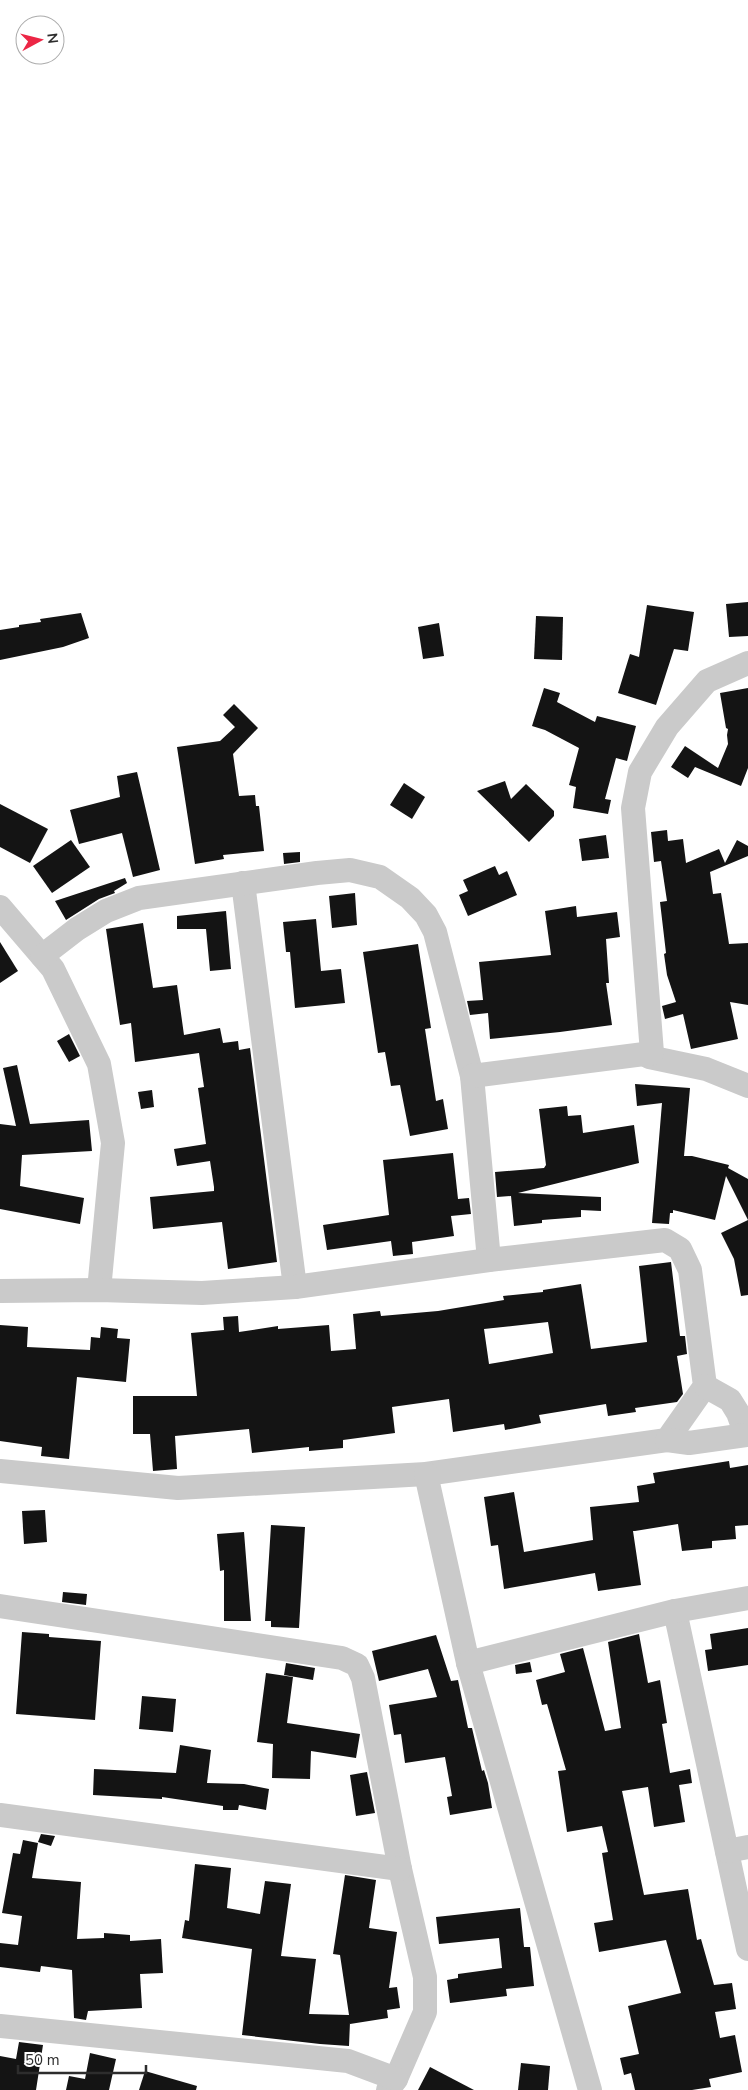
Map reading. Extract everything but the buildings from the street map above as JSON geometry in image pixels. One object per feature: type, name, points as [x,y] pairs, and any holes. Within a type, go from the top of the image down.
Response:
[{"type":"street","points":[[748,663],[707,681],[667,727],[640,772],[633,808],[652,1053],[649,1057],[706,1069],[748,1086]]},
{"type":"street","points":[[42,956],[77,929],[106,911],[139,898],[350,870],[380,877],[410,898],[426,915],[435,932],[472,1076],[489,1260]]},
{"type":"street","points":[[243,883],[295,1287]]},
{"type":"street","points":[[0,907],[53,969],[98,1064],[113,1143],[99,1290]]},
{"type":"street","points":[[472,1076],[652,1053]]},
{"type":"street","points":[[0,1291],[99,1290],[202,1293],[295,1287],[489,1260],[665,1240],[680,1249],[690,1270],[705,1386],[667,1440]]},
{"type":"street","points":[[0,1471],[178,1488],[426,1474],[667,1440],[689,1443],[747,1435],[738,1413],[730,1400],[705,1386]]},
{"type":"street","points":[[426,1474],[468,1663],[590,2090]]},
{"type":"street","points":[[468,1663],[674,1611],[748,1598]]},
{"type":"street","points":[[0,1606],[342,1658],[356,1665],[363,1678],[400,1869],[426,1977],[425,2012],[392,2085],[348,2061],[0,2026]]},
{"type":"street","points":[[674,1611],[737,1849],[748,1949]]},
{"type":"street","points":[[0,1814],[400,1869]]}]
